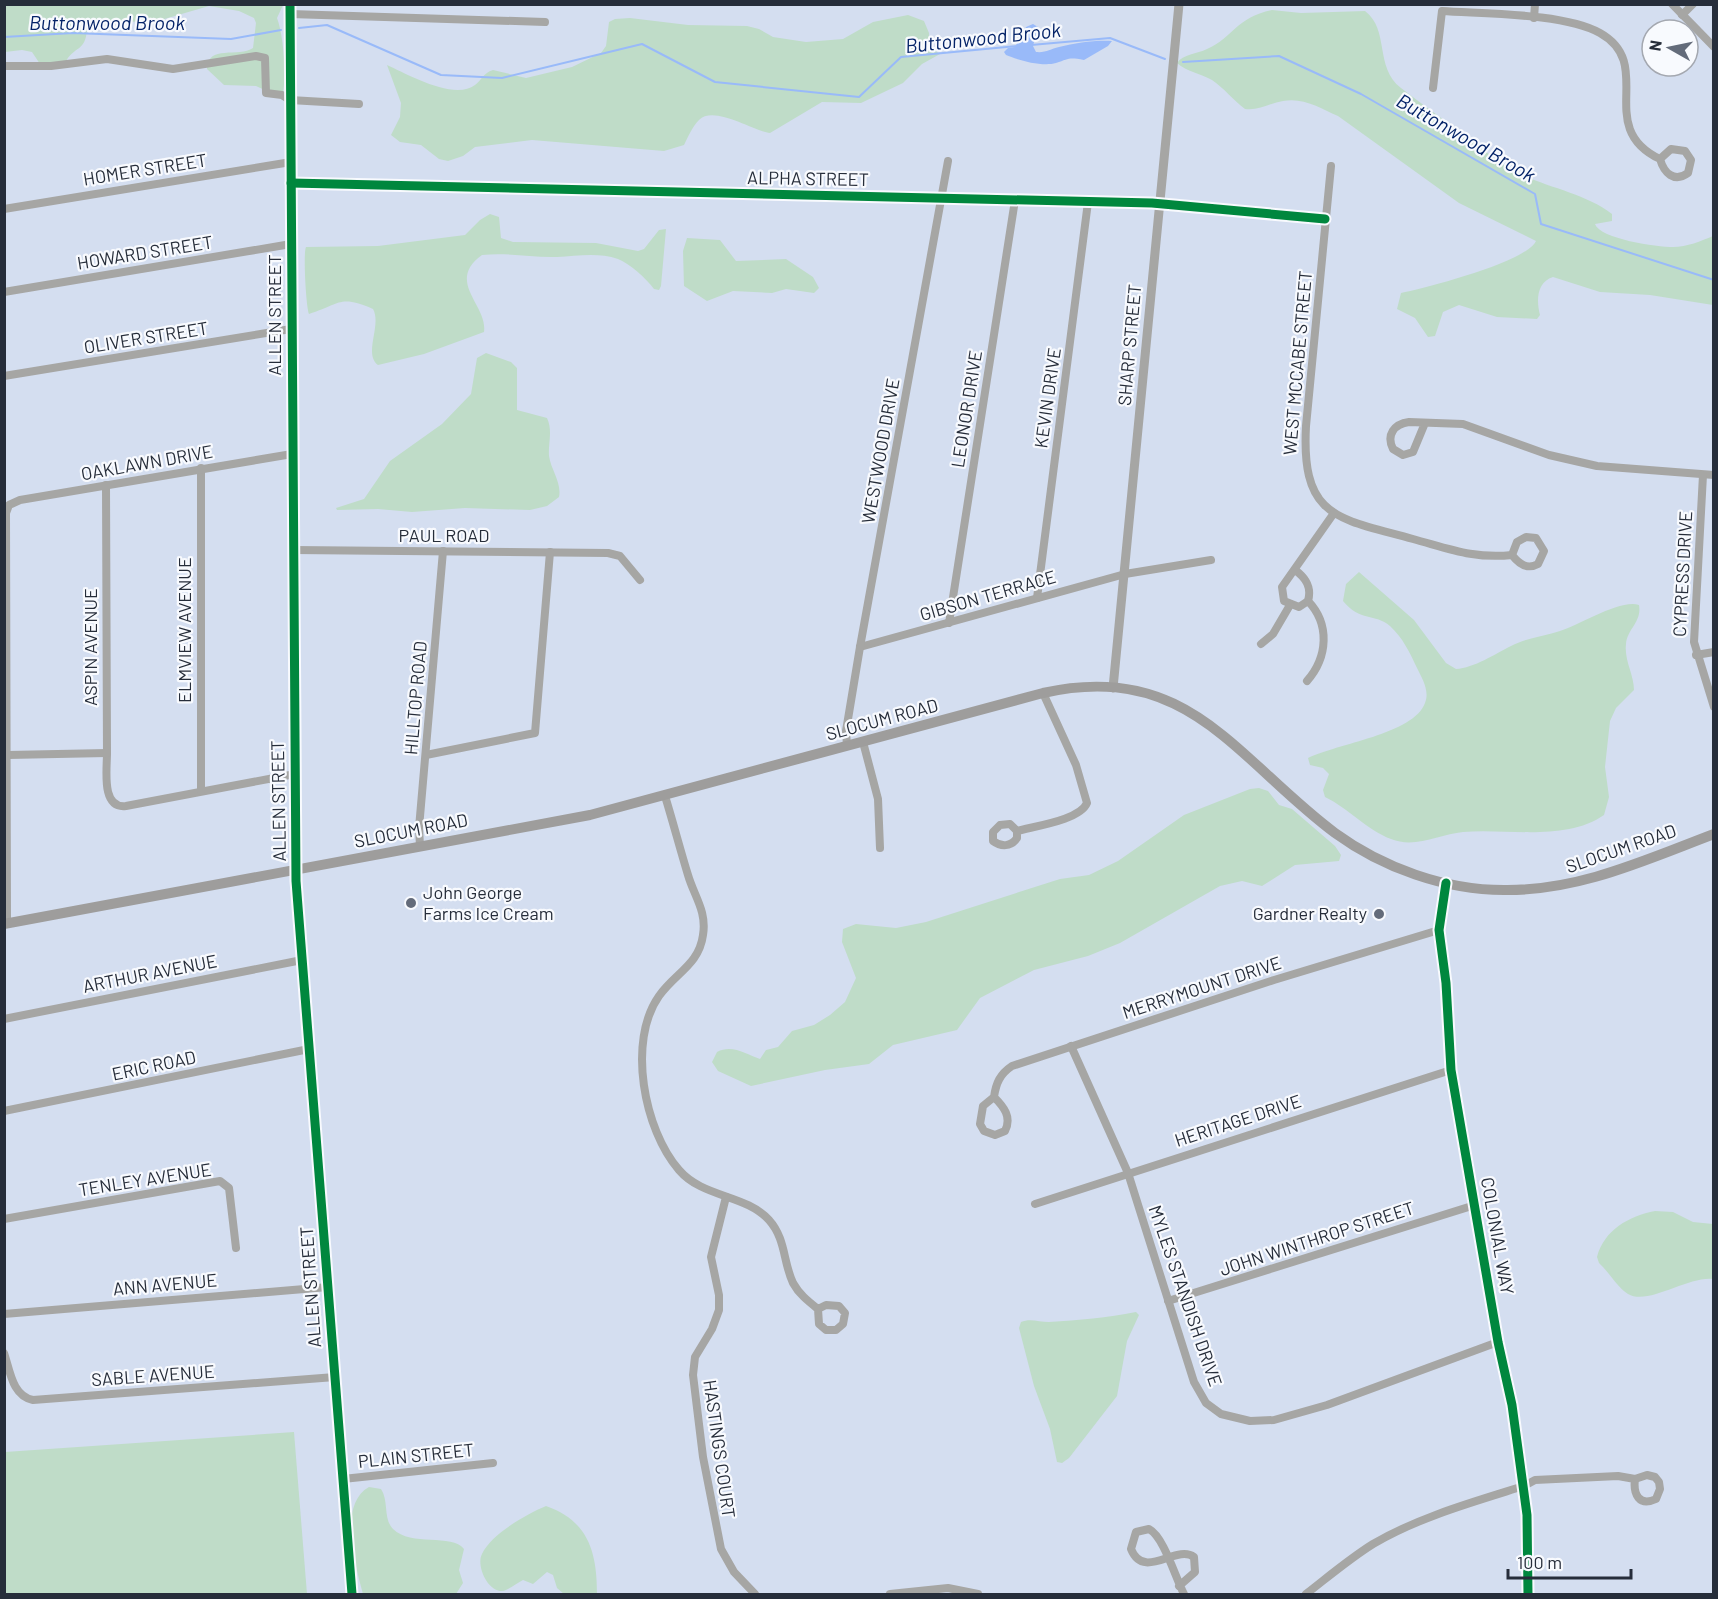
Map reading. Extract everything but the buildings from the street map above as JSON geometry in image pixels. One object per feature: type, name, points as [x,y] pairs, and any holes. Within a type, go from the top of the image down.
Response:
[{"type":"main road","name":"SLOCUM ROAD","points":[[6,924],[590,815],[1043,693],[1079,688],[1113,688],[1165,700],[1197,715],[1224,735],[1320,821],[1350,843],[1392,866],[1446,883],[1502,890],[1563,886],[1608,874],[1713,834]]},
{"type":"street","name":"SHARP STREET","points":[[1113,688],[1179,4]]},
{"type":"street","points":[[1534,18],[1535,4]]},
{"type":"street","points":[[1672,4],[1713,47]]},
{"type":"street","points":[[1682,15],[1693,4]]},
{"type":"street","points":[[290,9],[545,22]]},
{"type":"street","name":"ALLEN STREET","points":[[290,9],[296,870],[352,1594]]},
{"type":"street","points":[[1433,88],[1442,11],[1534,18],[1587,27],[1600,33],[1614,44],[1625,69],[1626,115],[1632,135],[1639,147],[1660,159]]},
{"type":"street","points":[[4,66],[51,66],[107,59],[173,69],[256,56],[265,58],[266,93],[282,95],[290,100],[359,104]]},
{"type":"street","name":"WESTWOOD DRIVE","points":[[847,746],[846,731],[860,646],[943,199],[948,161]]},
{"type":"street","name":"HOMER STREET","points":[[4,209],[291,162]]},
{"type":"street","name":"WEST MCCABE STREET","points":[[1331,166],[1304,454],[1310,483],[1320,499],[1334,513],[1362,526],[1473,556],[1512,555],[1520,564],[1533,567],[1542,560],[1544,551],[1536,538],[1526,537],[1517,542],[1512,555]]},
{"type":"street","name":"ALPHA STREET","points":[[291,183],[1160,204],[1325,219]]},
{"type":"street","name":"LEONOR DRIVE","points":[[949,623],[1015,200]]},
{"type":"street","name":"KEVIN DRIVE","points":[[1037,597],[1088,202]]},
{"type":"street","name":"HOWARD STREET","points":[[4,292],[291,244]]},
{"type":"street","name":"OLIVER STREET","points":[[4,376],[291,329]]},
{"type":"street","points":[[1425,423],[1413,452],[1403,455],[1393,449],[1390,440],[1395,426],[1409,422],[1463,424],[1523,447],[1575,462],[1713,475]]},
{"type":"street","name":"OAKLAWN DRIVE","points":[[8,755],[6,513],[9,505],[20,500],[292,454]]},
{"type":"street","name":"ELMVIEW AVENUE","points":[[201,468],[201,791]]},
{"type":"street","name":"CYPRESS DRIVE","points":[[1703,475],[1694,613],[1696,655],[1713,707]]},
{"type":"street","name":"ASPIN AVENUE","points":[[106,485],[108,794],[111,802],[117,806],[201,791]]},
{"type":"street","points":[[1295,570],[1307,582],[1310,593],[1308,601],[1301,607],[1284,601],[1281,590],[1284,582],[1295,570],[1334,513]]},
{"type":"street","name":"PAUL ROAD","points":[[293,550],[595,552],[620,556],[640,580]]},
{"type":"street","name":"HILLTOP ROAD","points":[[420,846],[419,828],[443,551]]},
{"type":"street","points":[[426,755],[535,733],[550,552]]},
{"type":"street","name":"GIBSON TERRACE","points":[[860,646],[1125,574],[1211,560]]},
{"type":"street","points":[[1307,681],[1320,661],[1324,634],[1321,616],[1308,601]]},
{"type":"street","points":[[1261,644],[1273,634],[1290,605]]},
{"type":"street","points":[[1696,655],[1713,652]]},
{"type":"street","points":[[1017,831],[1073,816],[1085,808],[1088,799],[1043,693]]},
{"type":"street","points":[[863,742],[878,799],[880,848]]},
{"type":"street","points":[[6,924],[8,755],[107,753]]},
{"type":"street","points":[[201,791],[295,774]]},
{"type":"street","points":[[665,796],[688,878],[702,907],[704,933],[697,957],[663,991],[648,1017],[642,1046],[649,1108],[659,1140],[679,1170],[700,1186],[749,1206],[769,1220],[782,1243],[792,1282],[802,1296],[818,1310]]},
{"type":"street","name":"COLONIAL WAY","points":[[1446,883],[1439,930],[1446,983],[1451,1070],[1498,1342],[1512,1405],[1524,1486],[1528,1530],[1528,1594]]},
{"type":"street","name":"MERRYMOUNT DRIVE","points":[[994,1097],[1004,1108],[1008,1120],[1005,1131],[995,1135],[984,1131],[980,1124],[983,1106],[994,1097],[998,1081],[1006,1070],[1071,1046],[1275,980],[1439,930]]},
{"type":"street","name":"ARTHUR AVENUE","points":[[4,1019],[302,960]]},
{"type":"street","name":"MYLES STANDISH DRIVE","points":[[1071,1046],[1128,1173],[1194,1382],[1203,1398],[1221,1414],[1250,1421],[1267,1421],[1298,1414],[1498,1342]]},
{"type":"street","name":"ERIC ROAD","points":[[4,1111],[309,1049]]},
{"type":"street","name":"HERITAGE DRIVE","points":[[1035,1204],[1451,1070]]},
{"type":"street","name":"TENLEY AVENUE","points":[[4,1219],[220,1181],[229,1188],[236,1248]]},
{"type":"street","name":"HASTINGS COURT","points":[[726,1197],[711,1257],[719,1295],[719,1310],[710,1334],[695,1358],[693,1386],[721,1549],[734,1572],[754,1594]]},
{"type":"street","name":"JOHN WINTHROP STREET","points":[[1168,1301],[1475,1205]]},
{"type":"street","name":"ANN AVENUE","points":[[4,1314],[328,1287]]},
{"type":"street","name":"SABLE AVENUE","points":[[4,1353],[18,1392],[22,1398],[33,1400],[335,1377]]},
{"type":"street","name":"PLAIN STREET","points":[[343,1479],[493,1463]]},
{"type":"street","points":[[1306,1594],[1347,1561],[1376,1543],[1428,1518],[1524,1486],[1535,1480],[1617,1476],[1635,1479]]},
{"type":"street","points":[[1179,1586],[1195,1572],[1195,1559],[1186,1554],[1167,1559],[1155,1563],[1138,1558],[1131,1549],[1134,1534],[1143,1529],[1154,1532],[1163,1543],[1167,1559],[1179,1586],[1184,1594]]},
{"type":"street","points":[[890,1594],[948,1588],[978,1594]]},
{"type":"green space","points":[[4,5],[283,5],[277,18],[284,58],[282,98],[256,86],[224,85],[207,69],[208,61],[218,54],[247,51],[253,48],[256,23],[254,18],[239,11],[209,6],[161,20],[95,24],[87,28],[82,45],[68,57],[65,63],[40,64],[32,52],[22,50],[5,52]]},
{"type":"green space","points":[[1272,10],[1301,13],[1365,11],[1373,19],[1377,28],[1388,70],[1401,88],[1512,170],[1591,201],[1612,214],[1612,221],[1595,224],[1607,234],[1643,244],[1673,247],[1689,245],[1713,236],[1713,305],[1650,295],[1600,292],[1553,277],[1544,283],[1539,292],[1540,315],[1537,319],[1497,317],[1459,305],[1443,312],[1435,336],[1428,337],[1415,318],[1397,309],[1401,293],[1452,280],[1496,265],[1529,249],[1536,241],[1459,203],[1338,116],[1311,104],[1290,100],[1255,109],[1245,109],[1212,80],[1177,63],[1186,56],[1216,44],[1250,18]]},
{"type":"green space","points":[[908,15],[924,21],[929,33],[929,47],[940,54],[922,64],[903,83],[861,103],[822,102],[770,133],[714,115],[699,120],[684,145],[664,151],[532,140],[475,147],[463,156],[448,161],[439,159],[421,145],[400,142],[391,135],[400,117],[401,103],[387,65],[418,80],[443,88],[466,89],[475,85],[493,70],[526,78],[572,67],[601,53],[606,46],[609,22],[615,19],[630,18],[688,25],[747,26],[759,29],[773,37],[806,42],[843,39],[873,22]]},
{"type":"green space","points":[[490,214],[499,217],[501,238],[513,242],[596,243],[638,251],[644,249],[659,230],[666,229],[661,286],[659,290],[654,289],[633,268],[623,261],[610,257],[482,255],[472,265],[467,275],[467,284],[484,322],[484,332],[424,354],[378,365],[372,354],[375,323],[373,309],[353,302],[340,302],[309,314],[305,280],[306,247],[378,246],[465,235],[480,220]]},
{"type":"green space","points":[[687,238],[720,240],[736,261],[786,259],[813,277],[819,288],[814,293],[786,289],[772,293],[733,291],[707,301],[684,286],[683,251]]},
{"type":"green space","points":[[486,353],[511,362],[517,368],[517,410],[547,418],[550,432],[549,456],[559,487],[559,497],[547,506],[530,510],[465,508],[412,512],[378,509],[337,510],[336,508],[364,499],[390,461],[442,424],[471,394],[477,358]]},
{"type":"green space","points":[[1359,572],[1414,620],[1446,663],[1456,669],[1477,663],[1517,643],[1560,631],[1611,609],[1631,604],[1639,605],[1638,616],[1626,644],[1626,656],[1634,690],[1616,708],[1610,721],[1605,767],[1609,797],[1604,815],[1589,823],[1554,831],[1463,832],[1418,842],[1400,842],[1382,835],[1325,797],[1323,790],[1329,774],[1323,768],[1310,765],[1308,758],[1373,737],[1406,723],[1418,714],[1426,698],[1426,689],[1421,676],[1406,646],[1395,631],[1384,622],[1355,612],[1343,601],[1346,584]]},
{"type":"green space","points":[[1259,788],[1268,791],[1279,805],[1292,809],[1335,846],[1341,855],[1339,861],[1295,865],[1262,886],[1242,881],[1220,886],[1120,943],[1088,956],[1034,970],[980,998],[957,1030],[893,1045],[869,1064],[825,1070],[751,1086],[718,1071],[712,1062],[717,1052],[728,1049],[760,1059],[766,1050],[778,1047],[792,1031],[814,1025],[845,1002],[856,978],[842,942],[843,929],[856,924],[896,928],[926,922],[1060,879],[1089,875],[1118,861],[1184,815],[1250,789]]},
{"type":"green space","points":[[1655,1211],[1673,1212],[1693,1222],[1713,1224],[1713,1279],[1703,1279],[1657,1294],[1636,1297],[1624,1291],[1599,1263],[1597,1257],[1600,1247],[1612,1232],[1636,1216]]},
{"type":"green space","points":[[1136,1312],[1139,1315],[1127,1341],[1117,1396],[1069,1458],[1062,1463],[1057,1462],[1050,1429],[1034,1386],[1019,1328],[1021,1322],[1082,1320]]},
{"type":"green space","points":[[294,1432],[307,1594],[5,1594],[5,1452]]},
{"type":"green space","points":[[369,1487],[381,1489],[393,1529],[410,1537],[458,1544],[464,1549],[459,1570],[463,1583],[456,1594],[363,1594],[353,1553],[351,1521],[359,1496]]},
{"type":"green space","points":[[546,1506],[561,1512],[572,1520],[588,1540],[595,1565],[597,1594],[564,1594],[557,1588],[553,1575],[547,1572],[533,1584],[523,1580],[502,1591],[492,1587],[484,1577],[480,1564],[482,1554],[493,1539],[529,1514]]},
{"type":"water","points":[[1033,24],[1038,27],[1033,46],[1036,52],[1078,43],[1112,41],[1108,46],[1084,60],[1072,59],[1050,64],[1037,64],[1006,55],[1004,52],[1008,48],[1015,47],[1026,27]]},
{"type":"waterway","name":"Buttonwood Brook","points":[[299,28],[327,25],[441,75],[502,78],[642,44],[715,82],[859,97],[901,57],[1017,46]]},
{"type":"waterway","name":"Buttonwood Brook","points":[[4,37],[73,33],[231,39],[281,30]]},
{"type":"waterway","name":"Buttonwood Brook","points":[[1031,45],[1110,38],[1165,59]]},
{"type":"waterway","name":"Buttonwood Brook","points":[[1183,62],[1279,56],[1361,94],[1535,194],[1541,224],[1714,280]]},
{"type":"cycle path","points":[[290,4],[296,881],[352,1594]]},
{"type":"cycle path","points":[[291,183],[1152,203],[1325,219]]},
{"type":"cycle path","points":[[1446,883],[1439,930],[1446,983],[1451,1070],[1498,1342],[1512,1405],[1527,1515],[1528,1594]]},
{"type":"place","name":"John George Farms Ice Cream","points":[[411,903]]},
{"type":"place","name":"Gardner Realty","points":[[1379,914]]}]
